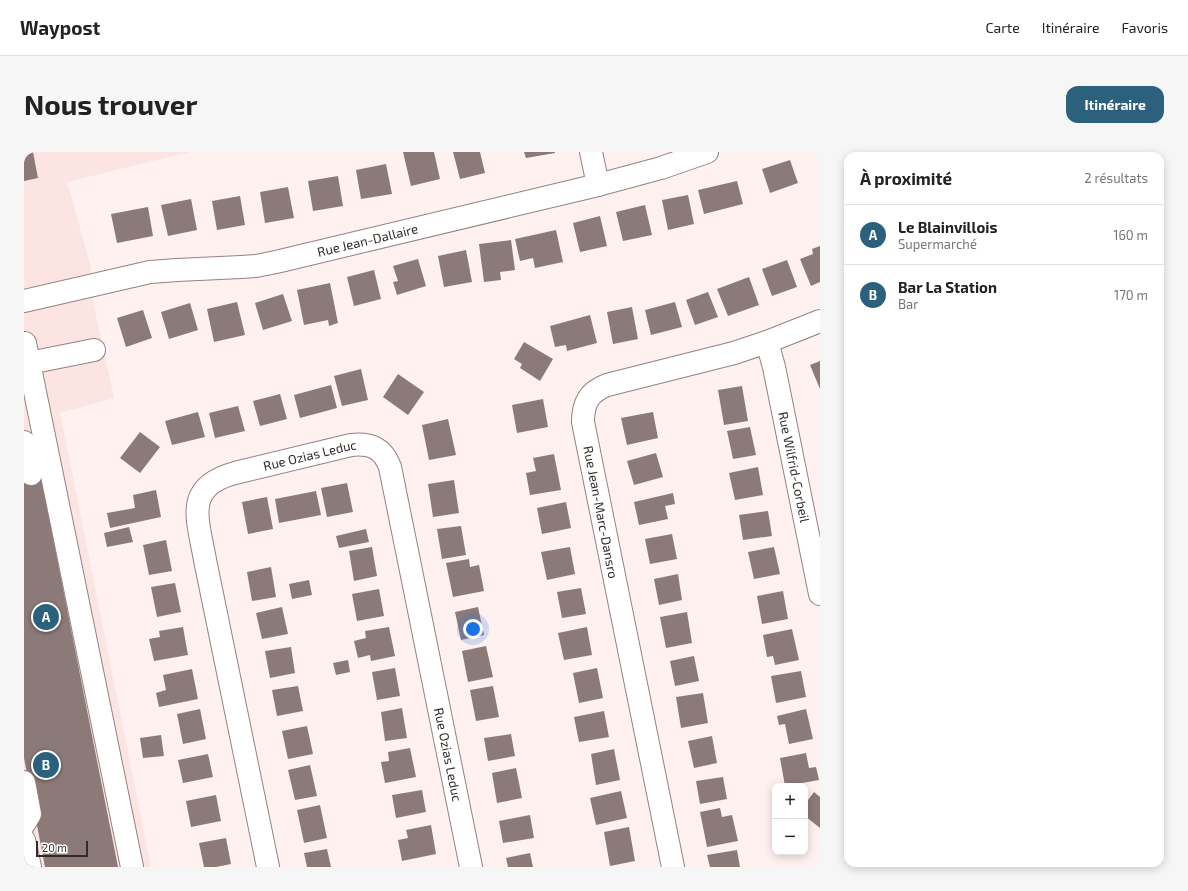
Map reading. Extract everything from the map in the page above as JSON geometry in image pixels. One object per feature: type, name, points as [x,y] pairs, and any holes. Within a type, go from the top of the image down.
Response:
[{"type":"street","points":[[591,152],[598,185]]},
{"type":"street","name":"Rue Jean-Dallaire","points":[[24,301],[150,272],[248,266],[276,262],[598,185],[661,168],[707,152]]},
{"type":"street","name":"Rue Jean-Marc-Dansro","points":[[673,867],[583,422],[583,414],[590,396],[600,388],[734,353],[820,321]]},
{"type":"street","name":"Rue Wilfrid-Corbeil","points":[[767,342],[774,367],[820,594]]},
{"type":"street","points":[[94,350],[26,353],[132,867]]},
{"type":"street","points":[[24,442],[31,474]]},
{"type":"street","name":"Rue Ozias Leduc","points":[[268,867],[205,560],[197,516],[197,508],[201,495],[206,488],[218,479],[360,444],[368,445],[379,451],[390,467],[471,867]]},
{"type":"street","points":[[24,782],[30,814],[24,824]]},
{"type":"street","points":[[24,840],[30,867]]},
{"type":"shaded area","points":[[24,152],[190,152],[67,182],[91,267],[93,302],[114,398],[60,413],[151,867],[24,867]]},
{"type":"building","points":[[24,152],[33,152],[38,178],[24,181]]},
{"type":"building","points":[[403,152],[434,152],[440,179],[411,186]]},
{"type":"building","points":[[453,152],[480,152],[485,173],[460,179]]},
{"type":"building","points":[[524,152],[555,152],[555,153],[526,158]]},
{"type":"building","points":[[790,160],[798,183],[770,193],[762,169]]},
{"type":"building","points":[[386,164],[392,194],[361,199],[356,170]]},
{"type":"building","points":[[338,176],[343,206],[313,211],[308,181]]},
{"type":"building","points":[[737,181],[743,204],[704,214],[698,190]]},
{"type":"building","points":[[288,187],[294,218],[265,223],[260,192]]},
{"type":"building","points":[[688,195],[694,224],[668,230],[662,200]]},
{"type":"building","points":[[240,196],[245,225],[217,230],[212,201]]},
{"type":"building","points":[[191,199],[197,230],[168,236],[161,205]]},
{"type":"building","points":[[645,205],[652,235],[623,241],[616,212]]},
{"type":"building","points":[[148,207],[153,236],[117,243],[111,214]]},
{"type":"building","points":[[600,216],[607,246],[580,252],[573,223]]},
{"type":"building","points":[[556,230],[563,262],[535,268],[533,258],[520,261],[515,239]]},
{"type":"building","points":[[511,240],[515,270],[500,272],[501,280],[484,282],[479,244]]},
{"type":"building","points":[[820,246],[820,282],[811,286],[800,259],[813,254],[812,249]]},
{"type":"building","points":[[466,250],[472,282],[444,287],[438,256]]},
{"type":"building","points":[[418,259],[426,286],[397,295],[393,282],[398,281],[393,266]]},
{"type":"building","points":[[787,260],[797,287],[772,296],[762,269]]},
{"type":"building","points":[[374,270],[381,299],[354,306],[347,277]]},
{"type":"building","points":[[749,277],[759,305],[728,316],[717,289]]},
{"type":"building","points":[[330,283],[338,323],[329,326],[328,320],[304,325],[297,290]]},
{"type":"building","points":[[708,292],[718,317],[695,325],[686,300]]},
{"type":"building","points":[[283,294],[292,321],[263,330],[255,303]]},
{"type":"building","points":[[237,302],[245,335],[214,342],[207,309]]},
{"type":"building","points":[[675,302],[682,327],[651,335],[645,310]]},
{"type":"building","points":[[190,303],[198,330],[169,339],[161,312]]},
{"type":"building","points":[[632,307],[638,339],[613,344],[607,312]]},
{"type":"building","points":[[143,310],[152,338],[126,347],[117,318]]},
{"type":"building","points":[[590,315],[597,343],[567,351],[566,345],[555,347],[550,326]]},
{"type":"building","points":[[524,342],[553,359],[540,381],[520,368],[522,364],[514,359]]},
{"type":"building","points":[[820,361],[820,389],[810,365]]},
{"type":"building","points":[[361,369],[368,400],[342,406],[334,376]]},
{"type":"building","points":[[398,374],[424,392],[408,415],[383,397]]},
{"type":"building","points":[[331,385],[337,408],[300,418],[294,395]]},
{"type":"building","points":[[742,386],[748,421],[724,425],[718,390]]},
{"type":"building","points":[[280,394],[287,419],[260,426],[253,401]]},
{"type":"building","points":[[543,399],[548,427],[517,433],[512,405]]},
{"type":"building","points":[[238,406],[245,431],[215,438],[209,413]]},
{"type":"building","points":[[198,412],[205,437],[172,445],[165,421]]},
{"type":"building","points":[[653,412],[658,438],[627,445],[621,418]]},
{"type":"building","points":[[448,419],[456,455],[429,460],[422,425]]},
{"type":"building","points":[[750,427],[756,455],[733,459],[727,431]]},
{"type":"building","points":[[140,432],[160,447],[140,473],[120,458]]},
{"type":"building","points":[[656,453],[663,477],[634,485],[627,461]]},
{"type":"building","points":[[554,454],[561,490],[530,495],[526,473],[536,471],[533,458]]},
{"type":"building","points":[[758,467],[763,495],[735,500],[729,473]]},
{"type":"building","points":[[40,472],[118,867],[45,867],[24,758],[24,476]]},
{"type":"building","points":[[454,480],[459,513],[433,517],[428,484]]},
{"type":"building","points":[[347,483],[353,512],[327,517],[321,488]]},
{"type":"building","points":[[156,490],[161,517],[110,528],[107,513],[135,508],[133,495]]},
{"type":"building","points":[[316,491],[321,515],[279,523],[275,499]]},
{"type":"building","points":[[673,493],[675,504],[665,506],[668,519],[639,525],[634,502]]},
{"type":"building","points":[[267,497],[273,529],[248,534],[242,502]]},
{"type":"building","points":[[566,502],[571,528],[542,534],[537,508]]},
{"type":"building","points":[[768,511],[772,536],[743,540],[739,515]]},
{"type":"building","points":[[461,526],[466,555],[442,559],[437,529]]},
{"type":"building","points":[[129,527],[133,542],[107,547],[104,533]]},
{"type":"building","points":[[366,529],[369,542],[339,548],[336,536]]},
{"type":"building","points":[[672,534],[677,559],[650,564],[645,539]]},
{"type":"building","points":[[166,540],[172,571],[149,575],[143,545]]},
{"type":"building","points":[[372,547],[377,576],[354,581],[349,551]]},
{"type":"building","points":[[570,547],[575,574],[547,580],[541,552]]},
{"type":"building","points":[[774,547],[780,574],[754,579],[748,552]]},
{"type":"building","points":[[469,559],[470,567],[479,565],[484,591],[453,597],[446,563]]},
{"type":"building","points":[[271,567],[276,597],[252,601],[247,572]]},
{"type":"building","points":[[678,574],[682,600],[659,605],[654,579]]},
{"type":"building","points":[[309,580],[312,595],[292,599],[289,584]]},
{"type":"building","points":[[175,583],[181,612],[157,617],[151,587]]},
{"type":"building","points":[[581,588],[586,614],[562,618],[557,592]]},
{"type":"building","points":[[379,589],[384,616],[357,621],[352,594]]},
{"type":"building","points":[[783,591],[788,619],[762,624],[757,596]]},
{"type":"building","points":[[282,607],[288,634],[262,639],[256,613]]},
{"type":"building","points":[[478,607],[484,635],[461,640],[455,612]]},
{"type":"building","points":[[687,612],[692,643],[666,648],[660,617]]},
{"type":"building","points":[[183,627],[188,655],[154,661],[149,639],[160,637],[159,631]]},
{"type":"building","points":[[389,627],[395,656],[371,661],[370,655],[358,658],[354,641],[366,638],[365,631]]},
{"type":"building","points":[[587,627],[592,655],[564,660],[558,633]]},
{"type":"building","points":[[792,629],[799,660],[775,665],[773,656],[767,657],[763,635]]},
{"type":"building","points":[[486,646],[493,677],[468,682],[462,651]]},
{"type":"building","points":[[291,647],[295,673],[270,678],[265,651]]},
{"type":"building","points":[[694,656],[699,681],[675,686],[670,661]]},
{"type":"building","points":[[348,660],[350,672],[336,675],[333,663]]},
{"type":"building","points":[[395,668],[400,696],[377,700],[372,672]]},
{"type":"building","points":[[597,668],[603,698],[579,703],[573,673]]},
{"type":"building","points":[[192,669],[198,699],[159,707],[156,693],[166,690],[163,675]]},
{"type":"building","points":[[801,671],[806,697],[776,703],[771,676]]},
{"type":"building","points":[[298,686],[303,711],[277,716],[272,690]]},
{"type":"building","points":[[493,686],[499,717],[476,721],[470,690]]},
{"type":"building","points":[[703,693],[708,723],[681,728],[676,697]]},
{"type":"building","points":[[402,708],[407,738],[385,741],[381,712]]},
{"type":"building","points":[[200,709],[206,739],[183,744],[177,714]]},
{"type":"building","points":[[806,709],[813,739],[789,744],[785,724],[779,725],[777,716]]},
{"type":"building","points":[[604,711],[609,737],[579,742],[574,717]]},
{"type":"building","points":[[307,726],[313,754],[288,759],[282,731]]},
{"type":"building","points":[[511,734],[515,756],[488,761],[484,738]]},
{"type":"building","points":[[161,735],[164,756],[143,758],[140,738]]},
{"type":"building","points":[[712,736],[717,763],[694,768],[688,741]]},
{"type":"building","points":[[410,748],[416,777],[385,783],[381,762],[389,761],[388,752]]},
{"type":"building","points":[[614,749],[620,780],[596,785],[591,754]]},
{"type":"building","points":[[806,753],[809,768],[816,767],[819,780],[802,783],[784,783],[780,758]]},
{"type":"building","points":[[208,754],[213,777],[183,783],[178,760]]},
{"type":"building","points":[[310,765],[317,796],[295,800],[288,770]]},
{"type":"building","points":[[516,768],[522,798],[497,803],[492,773]]},
{"type":"building","points":[[723,777],[727,799],[700,804],[696,781]]},
{"type":"building","points":[[422,790],[426,812],[396,818],[392,795]]},
{"type":"building","points":[[621,791],[627,818],[596,825],[590,798]]},
{"type":"building","points":[[814,792],[820,797],[820,828],[808,818],[808,800]]},
{"type":"building","points":[[216,795],[221,821],[191,827],[186,801]]},
{"type":"building","points":[[320,805],[327,838],[304,843],[297,810]]},
{"type":"building","points":[[720,808],[722,817],[732,815],[738,841],[707,847],[700,812]]},
{"type":"building","points":[[530,815],[534,838],[503,843],[499,821]]},
{"type":"building","points":[[431,825],[436,854],[402,861],[398,840],[408,838],[406,830]]},
{"type":"building","points":[[629,827],[635,861],[610,866],[604,832]]},
{"type":"building","points":[[226,838],[231,864],[216,867],[204,867],[199,843]]},
{"type":"building","points":[[327,849],[331,867],[307,867],[304,853]]},
{"type":"building","points":[[737,850],[740,867],[710,867],[707,855]]},
{"type":"building","points":[[530,853],[533,867],[508,867],[506,858]]},
{"type":"place","name":"Le Blainvillois","points":[[46,617]]},
{"type":"place","name":"Bar La Station","points":[[46,765]]}]
